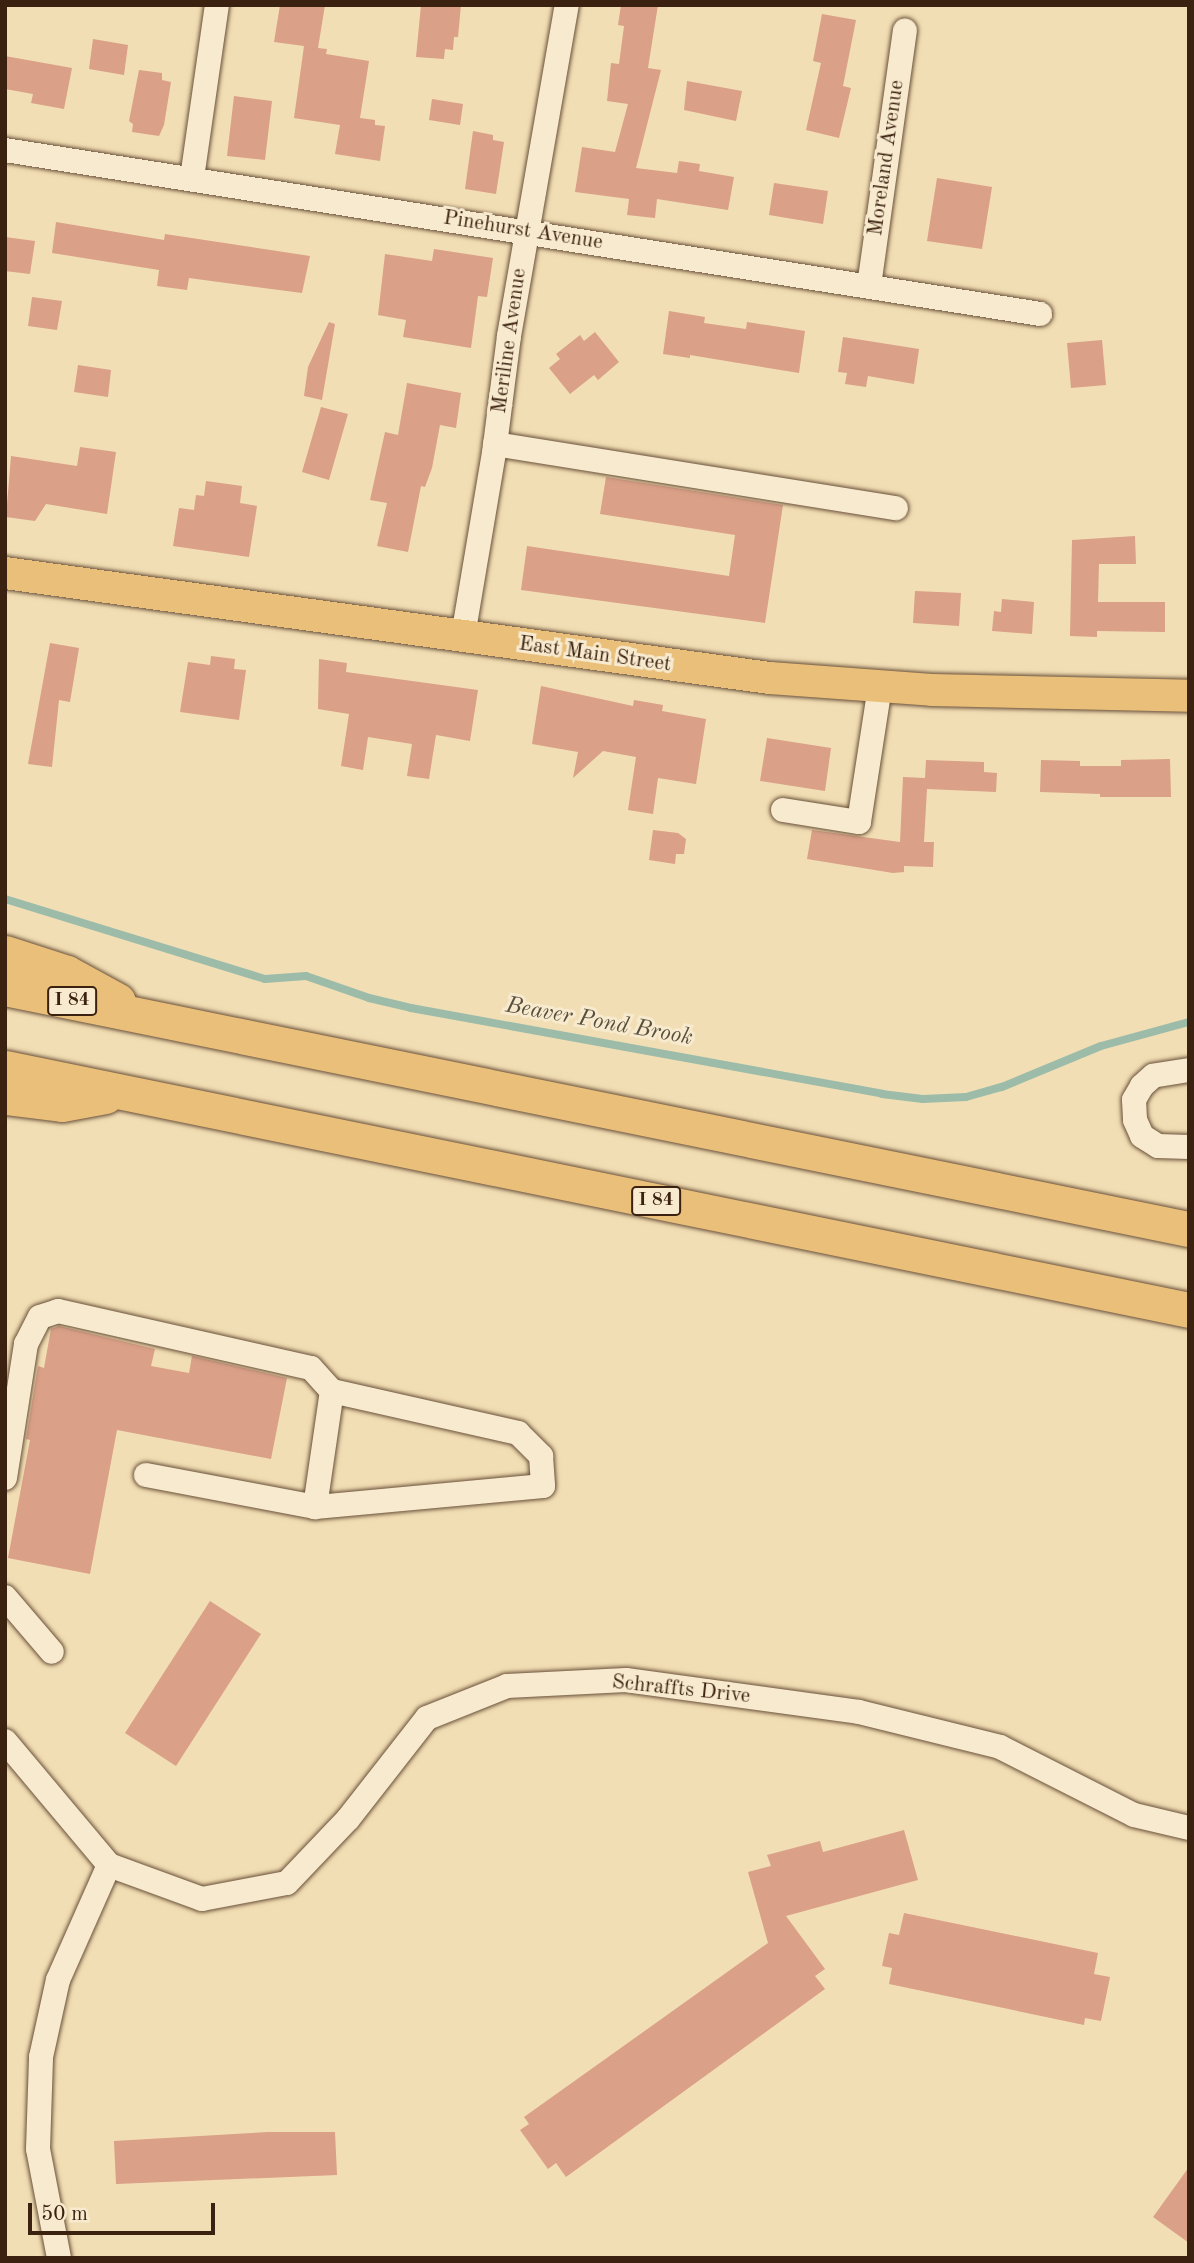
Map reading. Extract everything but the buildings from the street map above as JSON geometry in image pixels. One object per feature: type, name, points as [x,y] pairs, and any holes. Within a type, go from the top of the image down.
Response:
[{"type":"highway","points":[[5,953],[90,984],[138,1015]]},
{"type":"highway","name":"I 84","points":[[5,988],[1189,1229]]},
{"type":"highway","name":"I 84","points":[[5,1068],[1189,1310]]},
{"type":"highway","points":[[5,1097],[62,1104],[123,1092]]},
{"type":"main road","name":"East Main Street","points":[[5,573],[726,673],[880,687],[1189,696]]},
{"type":"street","points":[[192,178],[217,5]]},
{"type":"street","name":"Meriline Avenue","points":[[463,636],[495,444],[509,336],[567,5]]},
{"type":"street","name":"Moreland Avenue","points":[[869,286],[905,31]]},
{"type":"street","name":"Pinehurst Avenue","points":[[5,150],[1040,314]]},
{"type":"street","points":[[495,444],[896,508]]},
{"type":"street","points":[[783,810],[859,822],[880,687]]},
{"type":"street","points":[[1189,1070],[1153,1076],[1142,1086],[1134,1100],[1135,1120],[1142,1136],[1158,1146],[1189,1147]]},
{"type":"street","points":[[5,1478],[26,1344],[40,1317],[58,1311],[311,1368],[332,1391],[519,1433],[541,1456],[543,1486],[315,1507],[146,1475]]},
{"type":"street","points":[[315,1507],[332,1391]]},
{"type":"street","points":[[5,1597],[52,1651]]},
{"type":"street","name":"Schraffts Drive","points":[[5,1741],[109,1865],[202,1899],[287,1883],[348,1819],[427,1718],[507,1686],[625,1680],[859,1712],[1000,1747],[1134,1815],[1189,1828]]},
{"type":"street","points":[[59,2258],[38,2149],[41,2057],[58,1980],[109,1865]]},
{"type":"waterway","name":"Beaver Pond Brook","points":[[5,899],[265,979],[306,976],[369,998],[411,1008],[882,1094],[923,1099],[966,1097],[1002,1087],[1101,1046],[1189,1022]]}]
